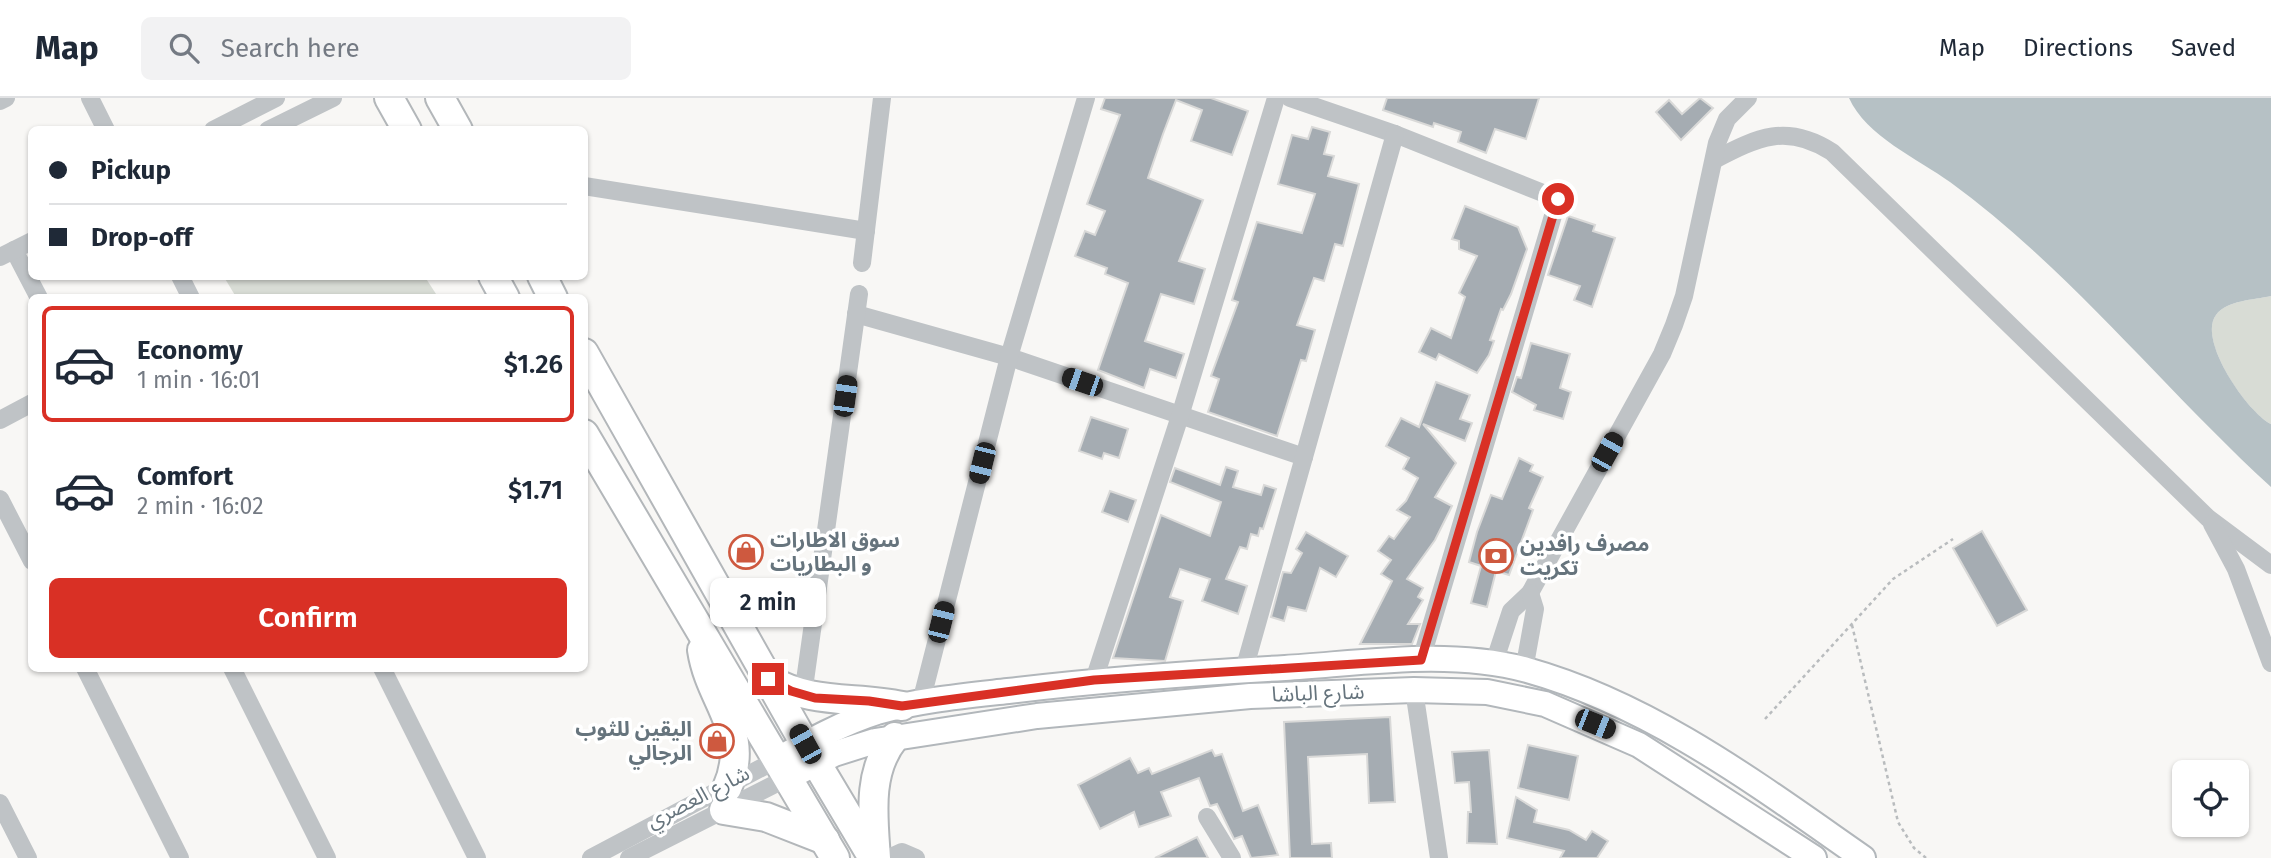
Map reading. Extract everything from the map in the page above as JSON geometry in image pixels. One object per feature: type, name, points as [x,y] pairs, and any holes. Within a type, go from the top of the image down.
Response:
[{"type":"main road","points":[[389,98],[405,126]]},
{"type":"main road","points":[[440,98],[456,126]]},
{"type":"main road","points":[[588,360],[810,754],[874,858]]},
{"type":"main road","points":[[588,441],[830,849]]},
{"type":"main road","points":[[701,630],[709,680],[734,733],[736,761],[726,799],[830,849]]},
{"type":"main road","points":[[783,768],[810,754],[852,721],[911,704],[1094,680],[1421,660],[1494,663],[1524,670],[1611,702],[1702,749],[1863,858]]},
{"type":"main road","points":[[768,679],[803,695],[911,704]]},
{"type":"main road","name":"شارع الباشا","points":[[810,754],[895,737],[1037,716],[1179,701],[1414,690],[1515,695],[1611,731],[1677,767],[1814,858]]},
{"type":"main road","points":[[874,858],[874,782],[880,758],[895,737]]},
{"type":"street","points":[[0,101],[6,98]]},
{"type":"street","points":[[90,98],[104,126]]},
{"type":"street","points":[[221,126],[276,98]]},
{"type":"street","points":[[276,126],[333,98]]},
{"type":"street","points":[[862,263],[882,98]]},
{"type":"street","points":[[911,704],[1009,357],[1086,98]]},
{"type":"street","points":[[1094,680],[1180,416],[1276,98]]},
{"type":"street","points":[[1290,98],[1395,134],[1558,199],[1421,660]]},
{"type":"street","points":[[1494,663],[1511,611],[1530,593],[1662,354],[1684,296],[1714,160],[1727,120],[1748,98]]},
{"type":"street","points":[[1244,670],[1395,134]]},
{"type":"street","points":[[1714,160],[1748,142],[1771,136],[1793,135],[1832,152],[2208,518],[2271,565]]},
{"type":"street","points":[[588,187],[866,231]]},
{"type":"street","points":[[28,243],[7,254],[36,294]]},
{"type":"street","points":[[803,695],[859,294]]},
{"type":"street","points":[[856,314],[1009,357],[1304,457]]},
{"type":"street","points":[[0,420],[28,406]]},
{"type":"street","points":[[0,499],[28,553]]},
{"type":"street","points":[[2208,518],[2236,569],[2271,663]]},
{"type":"street","points":[[1524,670],[1535,608],[1530,593]]},
{"type":"street","points":[[87,672],[180,858]]},
{"type":"street","points":[[234,672],[321,856]]},
{"type":"street","points":[[384,672],[477,858]]},
{"type":"street","points":[[1414,690],[1442,857]]},
{"type":"street","name":"شارع العصري","points":[[629,858],[783,768]]},
{"type":"street","name":"شارع العصري","points":[[590,858],[726,799]]},
{"type":"street","points":[[0,803],[28,858]]},
{"type":"street","points":[[1207,817],[1232,858]]},
{"type":"street","points":[[889,858],[902,852],[916,858]]},
{"type":"path","points":[[1765,719],[1893,579],[1953,539]]},
{"type":"path","points":[[1852,624],[1898,822],[1914,848],[1926,858]]},
{"type":"shaded area","points":[[1849,98],[2271,98],[2271,296],[2227,306],[2216,315],[2212,326],[2213,341],[2228,375],[2250,406],[2271,424],[2271,487],[2034,252],[1993,215],[1950,182],[1880,135],[1867,124]]},
{"type":"shaded area","points":[[226,280],[427,280],[436,294],[234,294]]},
{"type":"shaded area","points":[[2271,296],[2271,424],[2250,406],[2228,375],[2213,341],[2212,326],[2216,315],[2227,306]]},
{"type":"building","points":[[1105,98],[1211,98],[1248,111],[1232,155],[1191,141],[1202,110],[1176,100],[1163,134],[1148,178],[1203,200],[1179,261],[1205,269],[1194,304],[1161,294],[1145,341],[1184,354],[1176,378],[1150,369],[1144,388],[1098,370],[1128,283],[1105,274],[1107,268],[1075,256],[1085,231],[1095,235],[1105,211],[1087,204],[1120,115],[1101,109]]},
{"type":"building","points":[[1387,98],[1539,98],[1526,139],[1495,129],[1486,153],[1458,142],[1461,132],[1434,123],[1433,127],[1383,110]]},
{"type":"building","points":[[1700,98],[1713,108],[1681,140],[1656,112],[1669,100],[1682,114]]},
{"type":"building","points":[[1312,127],[1330,132],[1324,154],[1334,156],[1328,176],[1359,184],[1343,246],[1335,244],[1324,281],[1314,278],[1297,325],[1315,330],[1306,361],[1301,360],[1277,436],[1208,412],[1219,379],[1211,376],[1238,302],[1232,300],[1257,222],[1302,233],[1315,194],[1278,184],[1292,135],[1308,139]]},
{"type":"building","points":[[1465,206],[1518,227],[1527,249],[1511,294],[1503,310],[1501,309],[1490,340],[1494,341],[1489,355],[1477,373],[1439,354],[1436,360],[1419,352],[1431,328],[1451,338],[1465,297],[1459,293],[1477,256],[1459,249],[1459,241],[1452,239]]},
{"type":"building","points":[[1568,216],[1595,225],[1593,231],[1615,238],[1592,307],[1574,300],[1580,286],[1548,275]]},
{"type":"building","points":[[1531,343],[1570,354],[1560,388],[1571,392],[1563,419],[1534,410],[1536,405],[1512,392],[1517,377],[1521,378]]},
{"type":"building","points":[[1436,382],[1470,395],[1460,419],[1472,423],[1465,441],[1423,424],[1456,463],[1435,497],[1452,506],[1435,540],[1407,579],[1423,588],[1418,597],[1423,600],[1408,624],[1420,624],[1412,644],[1360,644],[1392,581],[1381,574],[1391,560],[1378,551],[1389,536],[1394,539],[1410,517],[1397,510],[1406,501],[1418,478],[1403,469],[1409,458],[1386,446],[1401,418],[1419,427]]},
{"type":"building","points":[[1091,417],[1128,429],[1119,458],[1104,453],[1102,459],[1079,451]]},
{"type":"building","points":[[1519,458],[1533,465],[1530,471],[1543,477],[1529,508],[1533,510],[1509,575],[1496,571],[1487,607],[1471,603],[1481,566],[1469,562],[1477,532],[1491,495],[1502,499]]},
{"type":"building","points":[[1226,467],[1238,471],[1233,487],[1261,495],[1264,485],[1276,489],[1263,529],[1260,528],[1258,536],[1251,534],[1247,549],[1240,547],[1226,579],[1247,586],[1238,614],[1202,601],[1210,579],[1180,569],[1170,597],[1183,601],[1165,661],[1113,658],[1161,515],[1210,536],[1221,502],[1170,482],[1175,468],[1220,485]]},
{"type":"building","points":[[1110,491],[1136,500],[1128,522],[1102,512]]},
{"type":"building","points":[[1982,531],[2027,610],[1997,626],[1953,548]]},
{"type":"building","points":[[1306,532],[1348,556],[1336,577],[1320,568],[1306,611],[1288,607],[1284,621],[1271,617],[1283,572],[1291,573],[1302,553],[1296,549]]},
{"type":"building","points":[[1390,717],[1395,802],[1369,803],[1367,754],[1308,757],[1312,844],[1331,843],[1332,858],[1290,858],[1284,722]]},
{"type":"building","points":[[1528,745],[1578,756],[1569,800],[1518,788]]},
{"type":"building","points":[[1212,750],[1215,756],[1222,754],[1243,811],[1258,805],[1278,855],[1251,858],[1242,836],[1234,839],[1217,804],[1210,806],[1199,778],[1161,792],[1171,816],[1139,827],[1134,812],[1100,829],[1078,785],[1130,758],[1138,773],[1149,768],[1152,774]]},
{"type":"building","points":[[1489,750],[1497,844],[1467,843],[1468,812],[1471,812],[1469,782],[1455,783],[1452,752]]},
{"type":"building","points":[[1516,797],[1537,810],[1534,822],[1569,830],[1586,840],[1592,831],[1608,841],[1597,858],[1560,858],[1564,851],[1507,838]]},
{"type":"building","points":[[1197,837],[1208,858],[1155,858]]},
{"type":"place","name":"سوق الاطارات و البطاريات","points":[[746,552]]},
{"type":"place","name":"مصرف رافدين تكريت","points":[[1496,556]]},
{"type":"place","name":"اليقين للثوب الرجالي","points":[[717,741]]},
{"type":"route","points":[[768,679],[791,691],[815,698],[885,702],[902,706],[1094,680],[1421,660],[1558,199]]}]
